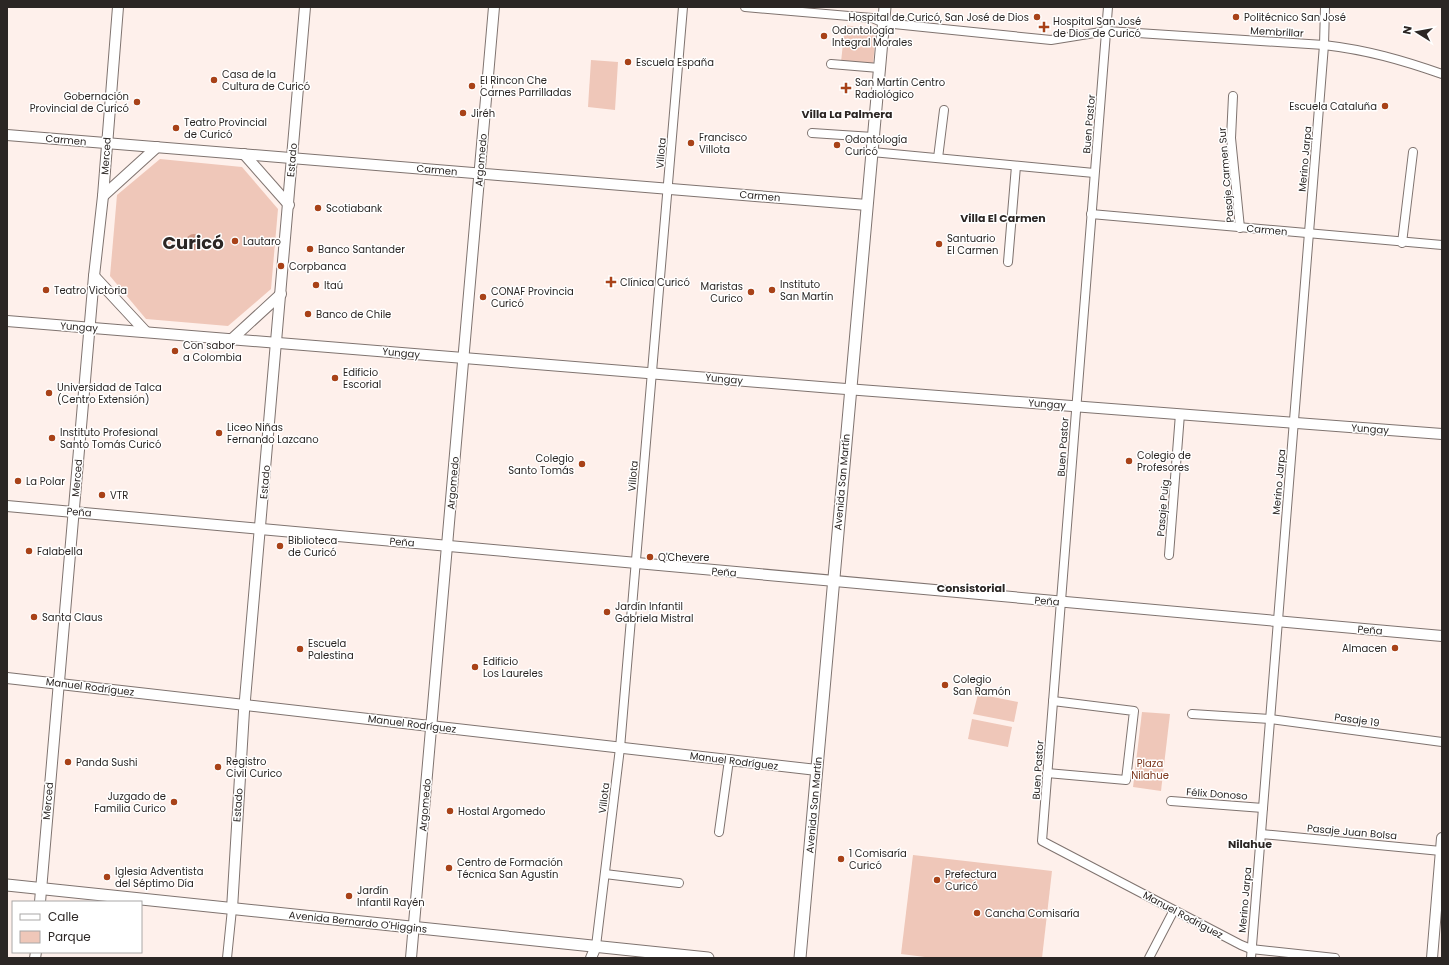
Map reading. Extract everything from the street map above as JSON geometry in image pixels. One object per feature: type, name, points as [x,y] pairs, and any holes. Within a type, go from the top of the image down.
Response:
[{"type":"main road","name":"Avenida San Martín","points":[[800,958],[885,7]]},
{"type":"main road","name":"Avenida Bernardo O'Higgins","points":[[7,885],[708,958]]},
{"type":"street","name":"Merced","points":[[40,901],[91,328],[94,276],[104,196],[118,7]]},
{"type":"street","name":"Estado","points":[[227,958],[232,909],[245,705],[278,343],[305,7]]},
{"type":"street","name":"Argomedo","points":[[411,958],[494,7]]},
{"type":"street","name":"Villota","points":[[596,946],[620,748],[683,7]]},
{"type":"street","points":[[745,7],[872,18],[884,23]]},
{"type":"street","name":"Buen Pastor","points":[[1042,841],[1108,7]]},
{"type":"street","name":"Merino Jarpa","points":[[1251,958],[1324,45],[1325,7]]},
{"type":"street","name":"Membrillar","points":[[884,23],[1051,40],[1106,31],[1324,45],[1384,55],[1442,74]]},
{"type":"street","points":[[831,64],[879,68]]},
{"type":"street","name":"Pasaje Carmen Sur","points":[[1233,96],[1231,138],[1240,228]]},
{"type":"street","points":[[938,158],[944,110]]},
{"type":"street","points":[[812,133],[873,137]]},
{"type":"street","name":"Carmen","points":[[7,135],[867,205]]},
{"type":"street","points":[[104,196],[157,147]]},
{"type":"street","points":[[872,152],[1094,173]]},
{"type":"street","points":[[1402,243],[1414,152]]},
{"type":"street","points":[[244,154],[289,205]]},
{"type":"street","points":[[1008,262],[1016,166]]},
{"type":"street","name":"Carmen","points":[[1091,214],[1442,246]]},
{"type":"street","points":[[94,276],[146,332]]},
{"type":"street","points":[[232,339],[281,294]]},
{"type":"street","name":"Yungay","points":[[7,322],[850,389],[1442,434]]},
{"type":"street","name":"Pasaje Puig","points":[[1169,555],[1180,414]]},
{"type":"street","name":"Peña","points":[[7,506],[1442,636]]},
{"type":"street","name":"Manuel Rodríguez","points":[[7,678],[817,770]]},
{"type":"street","points":[[1048,773],[1126,780],[1134,711],[1053,701]]},
{"type":"street","name":"Pasaje 19","points":[[1192,714],[1270,719],[1442,742]]},
{"type":"street","points":[[719,832],[729,760]]},
{"type":"street","name":"Félix Donoso","points":[[1171,801],[1263,808]]},
{"type":"street","name":"Pasaje Juan Bolsa","points":[[1261,834],[1441,851]]},
{"type":"street","points":[[1432,958],[1442,838]]},
{"type":"street","name":"Manuel Rodríguez","points":[[1042,841],[1241,946],[1251,949],[1335,958]]},
{"type":"street","points":[[605,874],[679,882]]},
{"type":"street","points":[[1149,958],[1174,910]]},
{"type":"street","points":[[591,958],[596,946]]},
{"type":"green space","points":[[845,25],[876,30],[873,65],[841,62]]},
{"type":"green space","points":[[591,60],[618,62],[615,110],[588,107]]},
{"type":"green space","points":[[160,159],[242,167],[278,209],[271,289],[228,326],[146,319],[110,276],[117,195]]},
{"type":"green space","points":[[978,694],[1018,702],[1014,722],[973,714]]},
{"type":"green space","name":"Plaza Nilahue","points":[[1142,712],[1170,714],[1161,791],[1133,787]]},
{"type":"green space","points":[[972,719],[1012,727],[1008,747],[968,739]]},
{"type":"green space","name":"Cancha Comisaría","points":[[913,855],[1052,871],[1042,958],[933,958],[901,954]]},
{"type":"water","points":[[194,234],[200,236],[202,242],[200,248],[194,250],[188,248],[186,242],[188,236]]},
{"type":"place","name":"Hospital de Curicó, San José de Dios","points":[[1037,17]]},
{"type":"place","name":"Politécnico San José","points":[[1236,17]]},
{"type":"place","name":"Hospital San José de Dios de Curicó","points":[[1044,27]]},
{"type":"place","name":"Odontología Integral Morales","points":[[824,36]]},
{"type":"place","name":"Escuela España","points":[[628,62]]},
{"type":"place","name":"Casa de la Cultura de Curicó","points":[[214,80]]},
{"type":"place","name":"El Rincon Che Carnes Parrilladas","points":[[472,86]]},
{"type":"place","name":"San Martín Centro Radiológico","points":[[846,88]]},
{"type":"place","name":"Gobernación Provincial de Curicó","points":[[137,102]]},
{"type":"place","name":"Escuela Cataluña","points":[[1385,106]]},
{"type":"place","name":"Jiréh","points":[[463,113]]},
{"type":"place","name":"Teatro Provincial de Curicó","points":[[176,128]]},
{"type":"place","name":"Francisco Villota","points":[[691,143]]},
{"type":"place","name":"Odontología Curicó","points":[[837,145]]},
{"type":"place","name":"Scotiabank","points":[[318,208]]},
{"type":"place","name":"Lautaro","points":[[235,241]]},
{"type":"place","name":"Santuario El Carmen","points":[[939,244]]},
{"type":"place","name":"Banco Santander","points":[[310,249]]},
{"type":"place","name":"Corpbanca","points":[[281,266]]},
{"type":"place","name":"Clínica Curicó","points":[[611,282]]},
{"type":"place","name":"Itaú","points":[[316,285]]},
{"type":"place","name":"Teatro Victoria","points":[[46,290]]},
{"type":"place","name":"Instituto San Martín","points":[[772,290]]},
{"type":"place","name":"Maristas Curico","points":[[751,292]]},
{"type":"place","name":"CONAF Provincia Curicó","points":[[483,297]]},
{"type":"place","name":"Banco de Chile","points":[[308,314]]},
{"type":"place","name":"Con sabor a Colombia","points":[[175,351]]},
{"type":"place","name":"Edificio Escorial","points":[[335,378]]},
{"type":"place","name":"Universidad de Talca (Centro Extensión)","points":[[49,393]]},
{"type":"place","name":"Liceo Niñas Fernando Lazcano","points":[[219,433]]},
{"type":"place","name":"Instituto Profesional Santo Tomás Curicó","points":[[52,438]]},
{"type":"place","name":"Colegio de Profesores","points":[[1129,461]]},
{"type":"place","name":"Colegio Santo Tomás","points":[[582,464]]},
{"type":"place","name":"La Polar","points":[[18,481]]},
{"type":"place","name":"VTR","points":[[102,495]]},
{"type":"place","name":"Biblioteca de Curicó","points":[[280,546]]},
{"type":"place","name":"Falabella","points":[[29,551]]},
{"type":"place","name":"Q'Chevere","points":[[650,557]]},
{"type":"place","name":"Jardín Infantil Gabriela Mistral","points":[[607,612]]},
{"type":"place","name":"Santa Claus","points":[[34,617]]},
{"type":"place","name":"Almacen","points":[[1395,648]]},
{"type":"place","name":"Escuela Palestina","points":[[300,649]]},
{"type":"place","name":"Edificio Los Laureles","points":[[475,667]]},
{"type":"place","name":"Colegio San Ramón","points":[[945,685]]},
{"type":"place","name":"Panda Sushi","points":[[68,762]]},
{"type":"place","name":"Registro Civil Curico","points":[[218,767]]},
{"type":"place","name":"Juzgado de Familia Curico","points":[[174,802]]},
{"type":"place","name":"Hostal Argomedo","points":[[450,811]]},
{"type":"place","name":"1 Comisaría Curicó","points":[[841,859]]},
{"type":"place","name":"Centro de Formación Técnica San Agustín","points":[[449,868]]},
{"type":"place","name":"Iglesia Adventista del Séptimo Día","points":[[107,877]]},
{"type":"place","name":"Prefectura Curicó","points":[[937,880]]},
{"type":"place","name":"Jardín Infantil Rayén","points":[[349,896]]},
{"type":"place","name":"Cancha Comisaría","points":[[977,913]]},
{"type":"district","name":"Villa La Palmera","points":[[847,114]]},
{"type":"district","name":"Villa El Carmen","points":[[1003,218]]},
{"type":"district","name":"Curicó","points":[[193,242]]},
{"type":"district","name":"Consistorial","points":[[971,588]]},
{"type":"district","name":"Nilahue","points":[[1250,844]]}]
